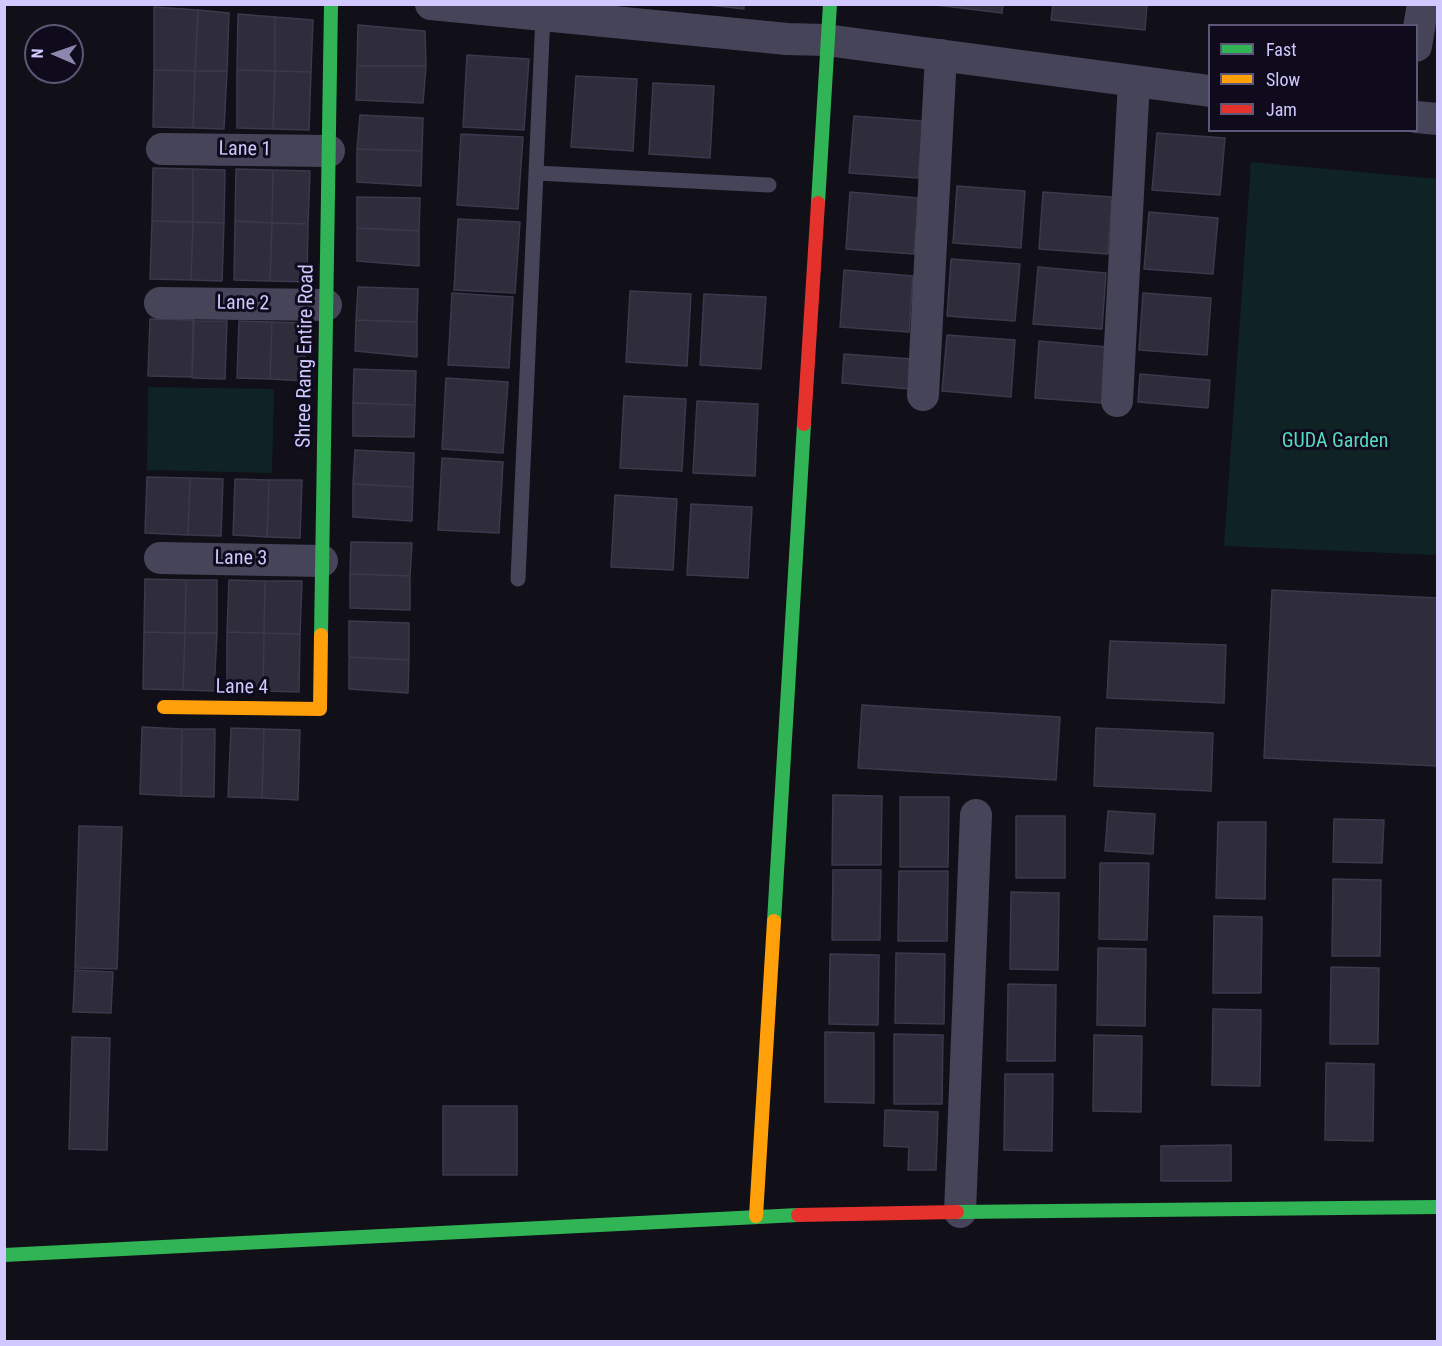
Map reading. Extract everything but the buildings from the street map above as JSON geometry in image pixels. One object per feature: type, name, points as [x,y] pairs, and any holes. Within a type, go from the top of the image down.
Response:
[{"type":"street","name":"Shree Rang Entire Road","points":[[320,709],[331,4]]},
{"type":"street","points":[[431,4],[787,39],[826,40],[1208,91]]},
{"type":"street","points":[[756,1216],[830,4]]},
{"type":"street","points":[[1418,34],[1423,4]]},
{"type":"street","points":[[923,395],[941,55]]},
{"type":"street","points":[[1117,401],[1134,81]]},
{"type":"street","points":[[1418,117],[1437,119]]},
{"type":"street","name":"Lane 1","points":[[162,149],[329,151]]},
{"type":"street","name":"Lane 2","points":[[160,303],[326,305]]},
{"type":"street","name":"Lane 3","points":[[160,558],[322,561]]},
{"type":"street","name":"Lane 4","points":[[164,707],[320,709]]},
{"type":"street","points":[[960,1212],[976,815]]},
{"type":"street","points":[[4,1255],[756,1216],[1437,1207]]},
{"type":"lane","points":[[518,579],[543,15]]},
{"type":"lane","points":[[536,173],[769,185]]},
{"type":"green space","name":"GUDA Garden","points":[[1251,162],[1437,179],[1437,555],[1224,546]]},
{"type":"green space","points":[[148,387],[274,389],[272,473],[147,470]]},
{"type":"traffic: fast","points":[[321,635],[331,4]]},
{"type":"traffic: fast","points":[[818,203],[830,4]]},
{"type":"traffic: fast","points":[[774,921],[804,424]]},
{"type":"traffic: fast","points":[[957,1212],[1438,1207]]},
{"type":"traffic: fast","points":[[4,1255],[798,1215]]},
{"type":"traffic: slow","points":[[164,707],[320,709],[321,635]]},
{"type":"traffic: slow","points":[[756,1216],[774,921]]},
{"type":"traffic: jam","points":[[804,424],[818,203]]},
{"type":"traffic: jam","points":[[798,1215],[957,1212]]}]
